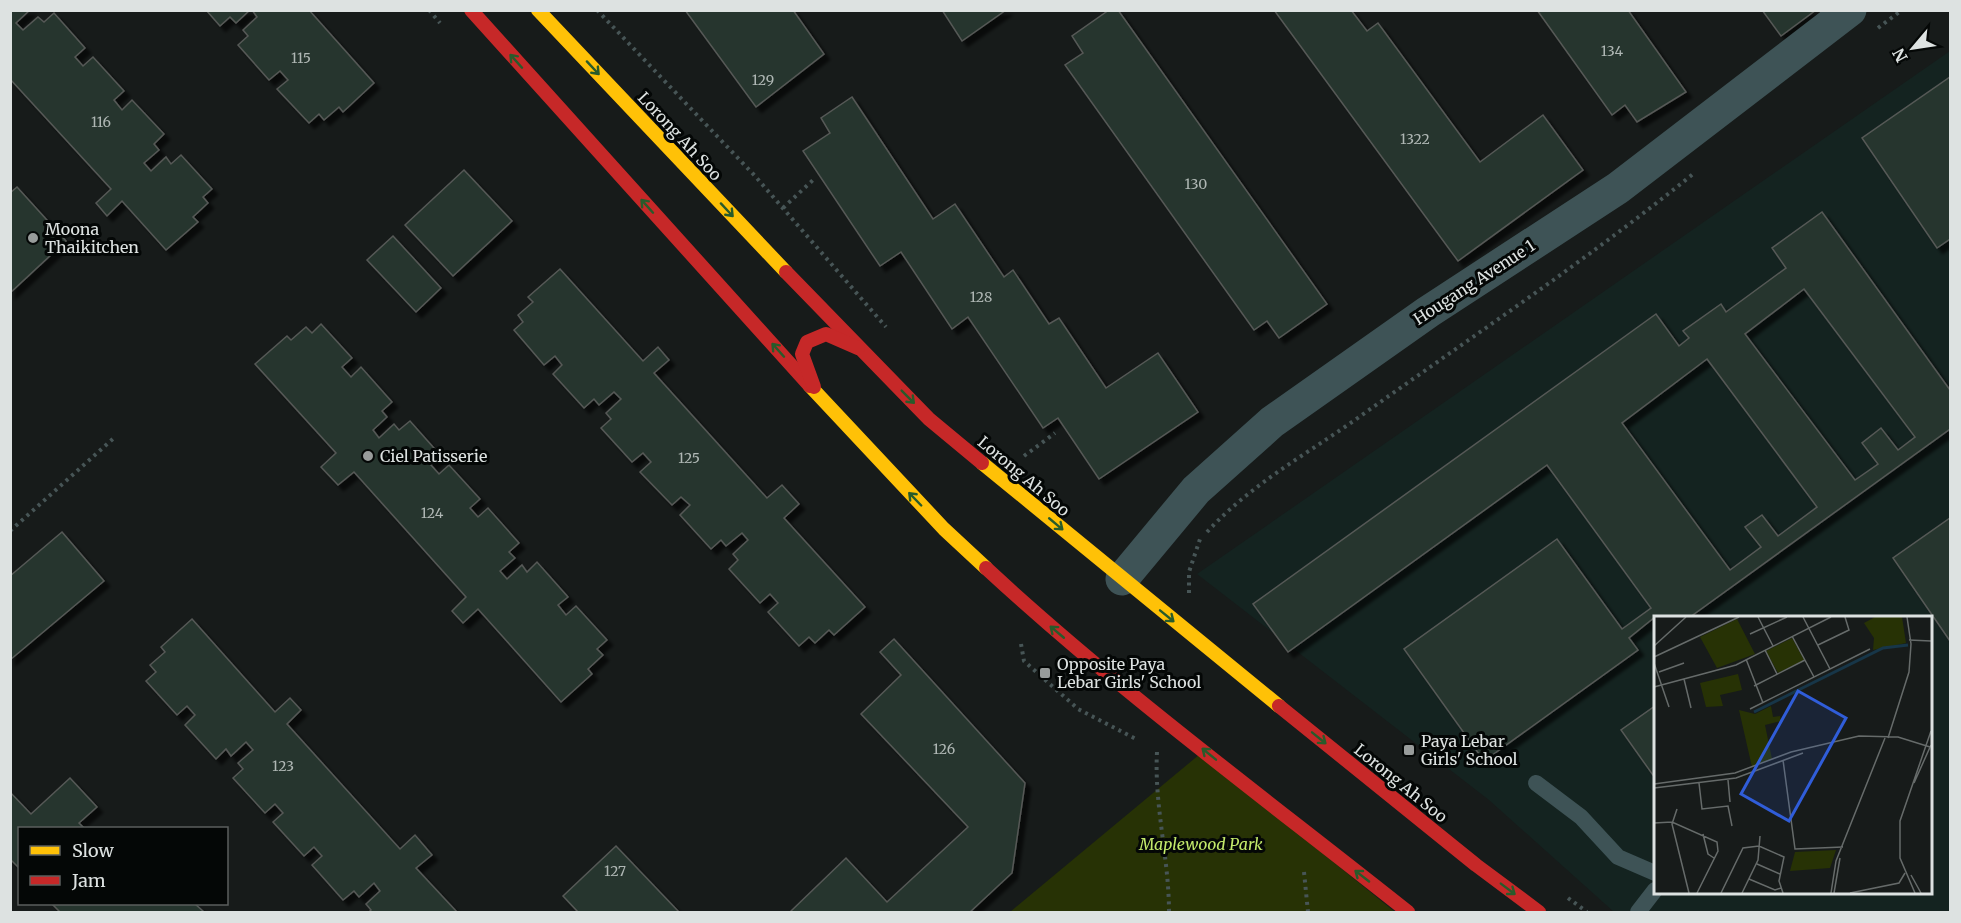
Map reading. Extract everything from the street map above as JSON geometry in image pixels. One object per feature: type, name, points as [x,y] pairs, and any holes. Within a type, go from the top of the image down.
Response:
[{"type":"main road","points":[[471,10],[817,394],[936,521],[1038,616],[1408,912]]},
{"type":"main road","name":"Lorong Ah Soo","points":[[538,10],[858,348],[929,418],[1122,579],[1476,865],[1539,912]]},
{"type":"main road","points":[[817,394],[803,362],[802,349],[805,344],[810,339],[826,334],[858,348]]},
{"type":"street","name":"Hougang Avenue 1","points":[[1122,579],[1196,490],[1272,422],[1428,312],[1618,188],[1850,10]]},
{"type":"lane","points":[[1536,783],[1581,817],[1618,857],[1654,873]]},
{"type":"lane","points":[[1638,912],[1654,891]]},
{"type":"path","points":[[597,10],[783,208],[890,331]]},
{"type":"path","points":[[1875,30],[1902,10]]},
{"type":"path","points":[[1190,603],[1189,572],[1197,542],[1229,507],[1267,477],[1355,420],[1637,219],[1701,168]]},
{"type":"path","points":[[783,208],[813,180]]},
{"type":"path","points":[[1019,460],[1055,433]]},
{"type":"path","points":[[10,531],[116,436]]},
{"type":"path","points":[[1168,722],[1157,751],[1156,780],[1164,832],[1169,912]]},
{"type":"shaded area","points":[[1950,51],[1950,912],[1614,912],[1489,800],[1197,574]]},
{"type":"green space","name":"Maplewood Park","points":[[1200,754],[1395,912],[1010,912]]},
{"type":"building","points":[[10,10],[30,10],[16,23],[23,30],[38,17],[44,22],[54,13],[85,48],[75,57],[83,66],[93,57],[124,91],[114,100],[122,110],[132,100],[164,134],[154,144],[159,150],[144,163],[151,171],[166,157],[171,164],[181,155],[212,189],[203,197],[208,203],[193,217],[198,222],[166,250],[122,201],[107,216],[96,203],[111,189],[10,79]]},
{"type":"building","points":[[206,10],[250,10],[236,23],[230,17],[220,26]]},
{"type":"building","points":[[252,10],[309,10],[374,83],[343,112],[339,107],[324,120],[319,114],[309,123],[277,89],[288,80],[280,71],[269,80],[238,45],[248,36],[243,30],[257,17]]},
{"type":"building","points":[[685,10],[793,10],[824,54],[756,107]]},
{"type":"building","points":[[942,10],[1006,10],[962,41]]},
{"type":"building","points":[[1109,10],[1118,10],[1327,304],[1279,338],[1267,321],[1254,330],[1065,65],[1083,53],[1072,36]]},
{"type":"building","points":[[1274,10],[1351,10],[1367,31],[1378,23],[1480,162],[1543,115],[1583,170],[1458,261]]},
{"type":"building","points":[[1537,10],[1628,10],[1686,92],[1637,122],[1625,105],[1612,115]]},
{"type":"building","points":[[1762,10],[1816,10],[1781,36]]},
{"type":"building","points":[[1950,77],[1950,239],[1937,248],[1862,138]]},
{"type":"building","points":[[852,97],[933,219],[955,204],[1004,277],[1013,270],[1049,324],[1059,318],[1106,388],[1158,353],[1198,412],[1099,479],[1058,418],[1043,428],[968,317],[952,329],[901,252],[880,266],[803,151],[830,133],[821,118]]},
{"type":"building","points":[[464,170],[512,221],[453,276],[405,225]]},
{"type":"building","points":[[17,187],[66,241],[10,293],[10,193]]},
{"type":"building","points":[[1822,212],[1950,390],[1950,429],[1691,616],[1654,616],[1629,638],[1638,650],[1484,761],[1404,649],[1557,539],[1622,629],[1651,608],[1547,465],[1288,652],[1253,604],[1656,314],[1679,346],[1689,338],[1683,331],[1721,304],[1726,312],[1786,268],[1772,248]],"holes":[[[1804,289],[1915,437],[1898,450],[1881,428],[1862,443],[1878,464],[1855,480],[1745,334]],[[1707,359],[1817,507],[1778,536],[1762,515],[1745,527],[1761,547],[1730,570],[1622,423]]]},
{"type":"building","points":[[393,236],[441,288],[416,312],[367,260]]},
{"type":"building","points":[[560,269],[643,361],[658,347],[669,360],[654,373],[767,498],[782,485],[799,504],[784,518],[865,607],[834,635],[829,630],[815,643],[809,637],[799,646],[768,612],[778,603],[770,594],[760,603],[729,569],[738,560],[733,554],[748,540],[742,533],[726,546],[721,540],[711,549],[680,515],[690,505],[681,497],[672,505],[640,472],[651,462],[643,453],[632,462],[601,428],[611,419],[606,413],[621,399],[614,392],[599,405],[594,399],[584,408],[553,374],[562,365],[555,356],[544,365],[514,330],[523,322],[518,315],[533,302],[528,297]]},
{"type":"building","points":[[321,324],[352,358],[342,367],[351,377],[361,367],[392,402],[382,411],[387,417],[373,430],[379,438],[394,424],[399,430],[410,421],[441,456],[431,465],[439,474],[449,465],[480,499],[470,508],[478,517],[488,508],[519,543],[509,552],[515,558],[500,571],[507,579],[522,565],[527,572],[537,562],[568,597],[558,605],[566,615],[576,606],[607,640],[597,649],[603,655],[588,669],[592,674],[561,702],[478,609],[463,623],[452,611],[466,597],[354,472],[338,485],[321,467],[336,453],[255,364],[287,336],[291,340],[306,327],[312,333]]},
{"type":"building","points":[[1950,518],[1950,641],[1893,558]]},
{"type":"building","points":[[62,532],[104,581],[10,660],[10,576]]},
{"type":"building","points":[[192,619],[275,712],[290,698],[301,710],[287,724],[400,849],[415,835],[432,855],[416,868],[457,912],[369,912],[371,910],[366,904],[380,891],[374,883],[359,897],[354,891],[343,900],[312,865],[322,856],[314,847],[304,856],[273,822],[283,813],[275,804],[265,813],[233,778],[243,769],[238,763],[253,750],[246,742],[231,756],[226,749],[216,759],[185,725],[195,715],[187,706],[177,715],[146,681],[156,672],[150,665],[165,652],[161,647]]},
{"type":"building","points":[[894,639],[1025,783],[1012,873],[970,912],[790,912],[846,858],[887,902],[968,827],[861,714],[901,675],[880,652]]},
{"type":"building","points":[[1654,707],[1654,777],[1621,730]]},
{"type":"building","points":[[70,778],[97,807],[79,823],[83,827],[18,827],[18,867],[10,859],[10,792],[31,814]]},
{"type":"building","points":[[616,846],[679,912],[578,912],[563,896]]},
{"type":"building","points":[[53,905],[196,905],[204,912],[60,912]]},
{"type":"traffic: slow","points":[[538,10],[786,272]]},
{"type":"traffic: slow","points":[[810,386],[944,529],[986,568]]},
{"type":"traffic: slow","points":[[982,463],[1279,706]]},
{"type":"traffic: jam","points":[[471,10],[810,386]]},
{"type":"traffic: jam","points":[[786,272],[929,419],[982,463]]},
{"type":"traffic: jam","points":[[814,387],[802,354],[807,342],[826,334],[858,348]]},
{"type":"traffic: jam","points":[[986,568],[1088,658],[1408,912]]},
{"type":"traffic: jam","points":[[1279,706],[1476,865],[1539,912]]},
{"type":"place","name":"Moona Thaikitchen","points":[[33,238]]},
{"type":"place","name":"Ciel Patisserie","points":[[368,456]]},
{"type":"place","name":"Opposite Paya Lebar Girls' School","points":[[1045,673]]},
{"type":"place","name":"Paya Lebar Girls' School","points":[[1409,750]]}]
